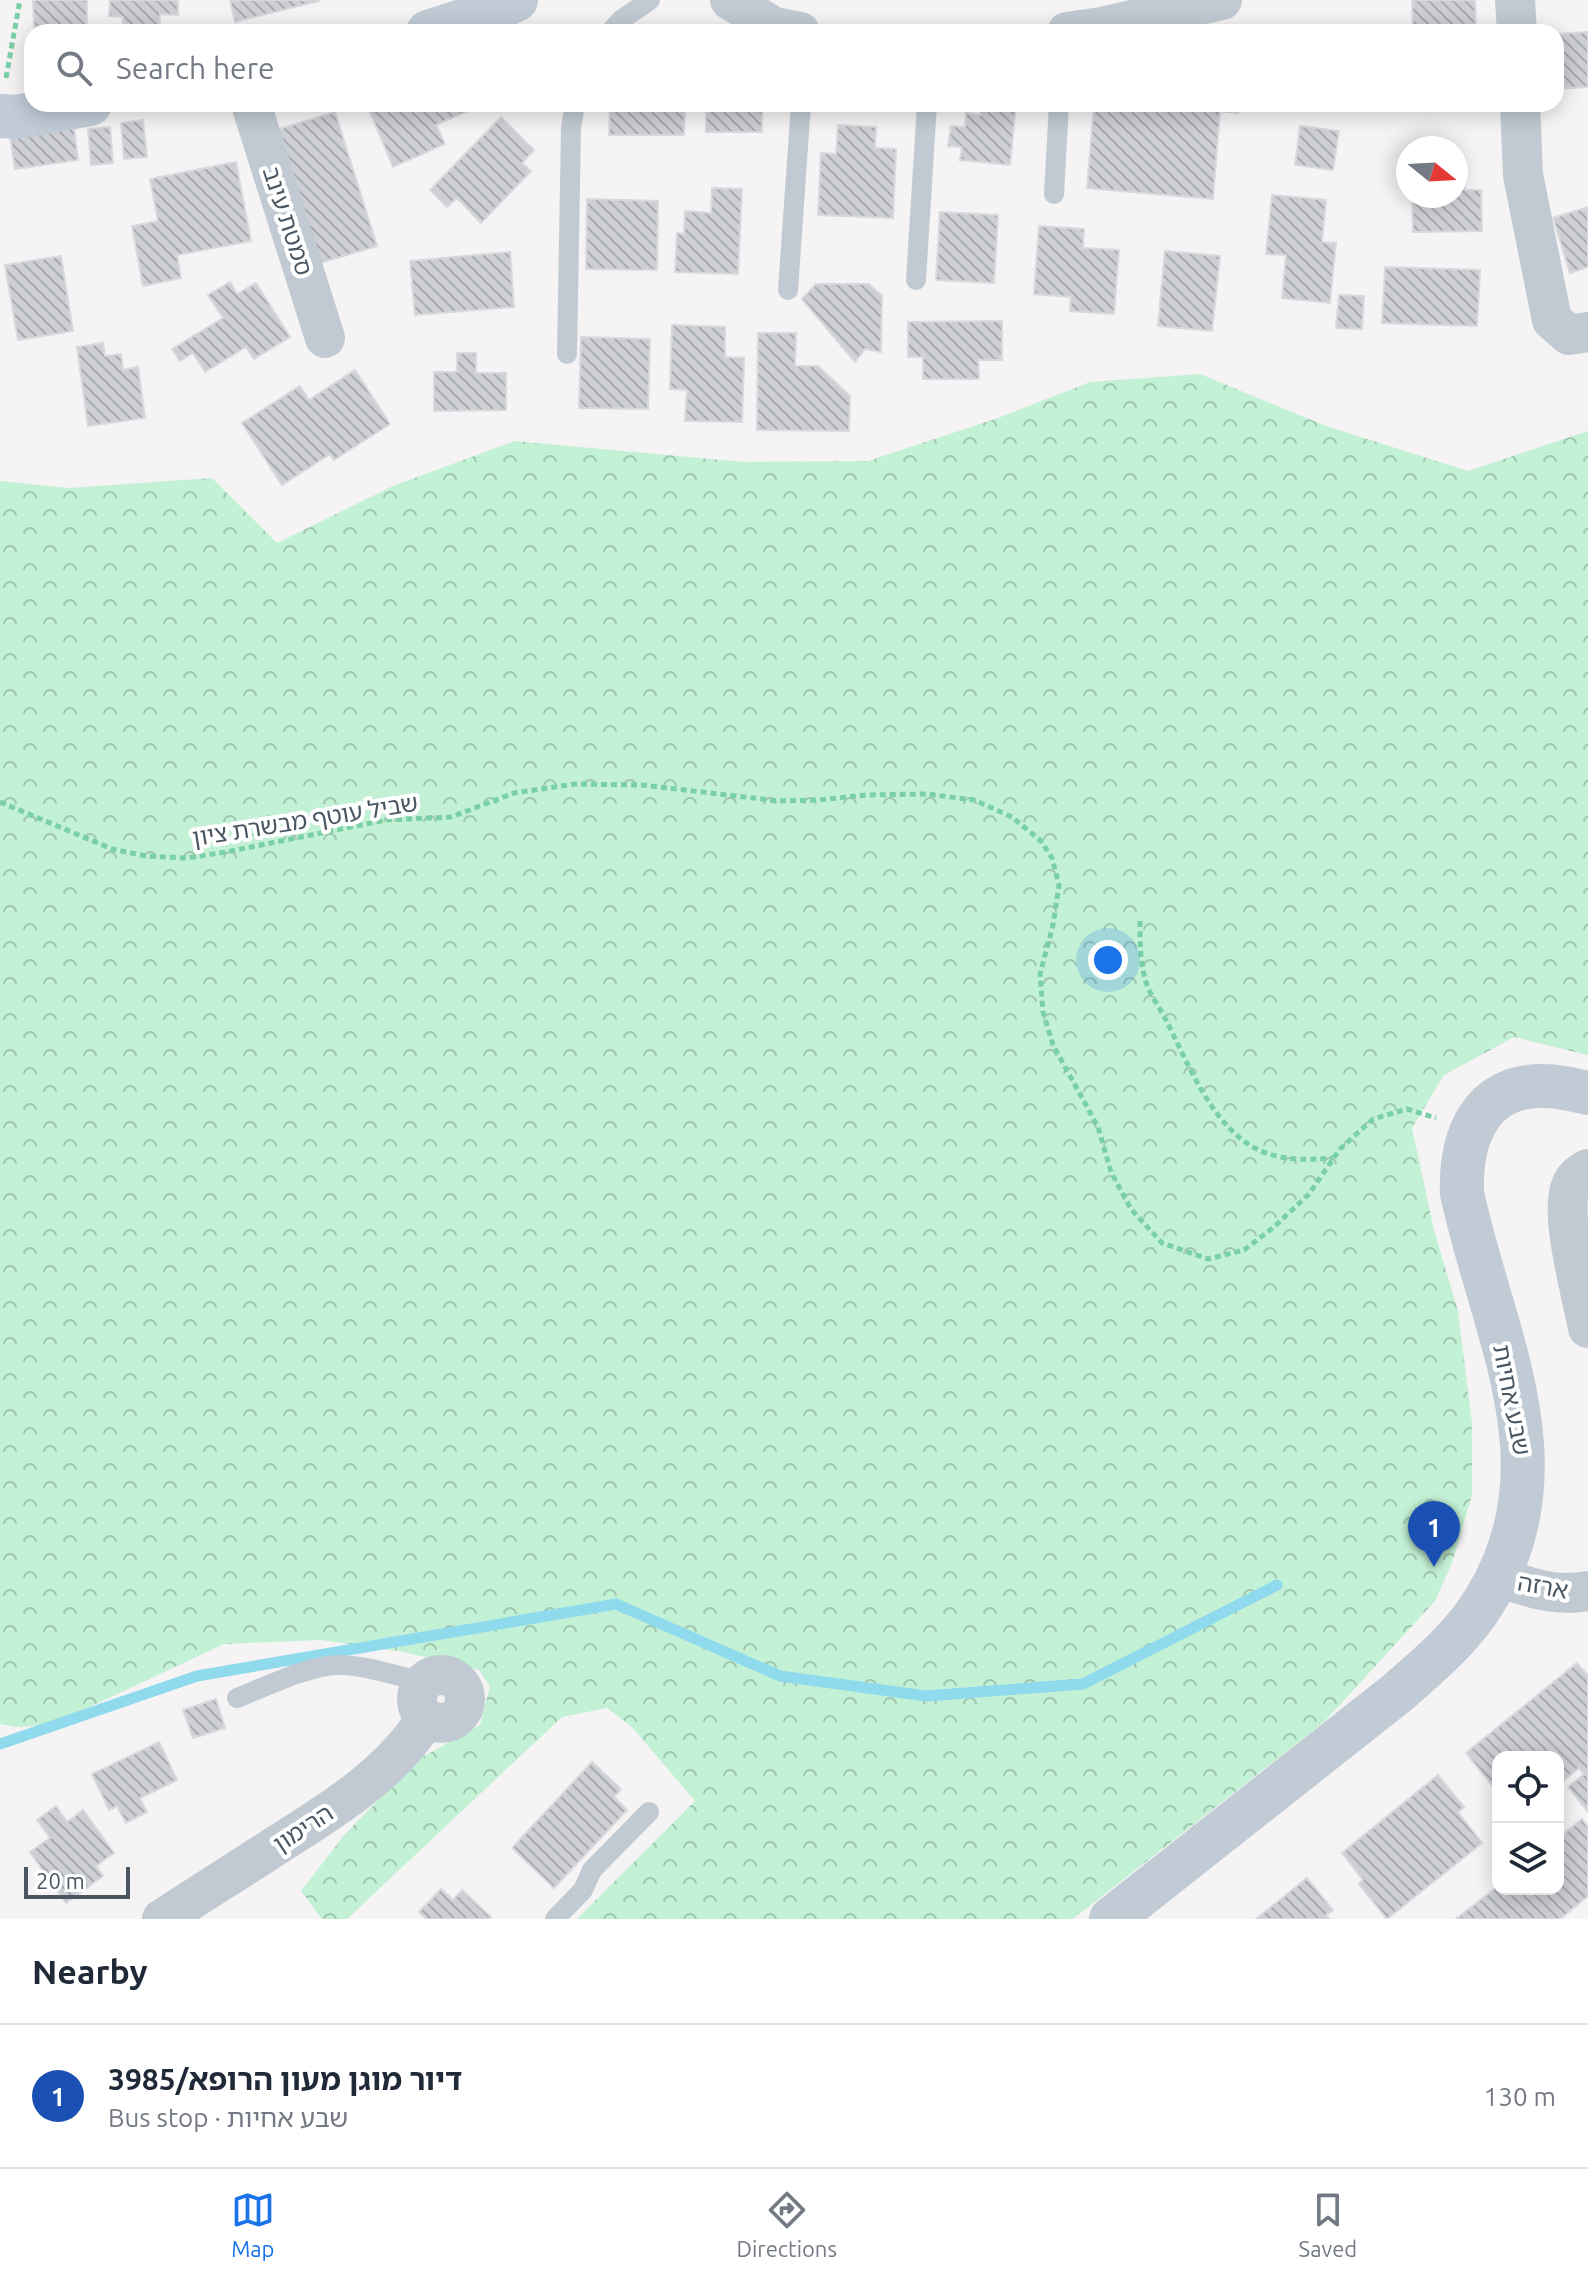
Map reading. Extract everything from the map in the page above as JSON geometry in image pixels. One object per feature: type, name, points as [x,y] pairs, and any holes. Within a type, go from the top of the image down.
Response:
[{"type":"main road","points":[[453,24],[516,0]]},
{"type":"main road","points":[[3,100],[16,117],[44,112]]},
{"type":"main road","name":"שבע אחיות","points":[[1111,1919],[1432,1663],[1477,1611],[1498,1576],[1515,1536],[1522,1501],[1522,1428],[1515,1389],[1467,1220],[1461,1169],[1465,1147],[1471,1129],[1482,1113],[1510,1092],[1546,1085],[1588,1093]]},
{"type":"street","points":[[730,0],[769,24]]},
{"type":"street","points":[[1515,0],[1516,24]]},
{"type":"street","points":[[1103,24],[1203,2]]},
{"type":"street","name":"סמטת עינב","points":[[254,112],[325,338]]},
{"type":"street","points":[[1520,112],[1523,175],[1552,320],[1569,335],[1588,332]]},
{"type":"street","points":[[1588,1169],[1571,1184],[1566,1213],[1588,1328]]},
{"type":"street","name":"ארזה","points":[[1498,1576],[1552,1593],[1588,1591]]},
{"type":"street","name":"הרימון","points":[[162,1919],[340,1804],[395,1756],[420,1729],[425,1700]]},
{"type":"lane","points":[[617,24],[650,0]]},
{"type":"lane","points":[[567,354],[574,112]]},
{"type":"lane","points":[[788,290],[800,112]]},
{"type":"lane","points":[[916,280],[926,112]]},
{"type":"lane","points":[[1054,194],[1059,112]]},
{"type":"lane","points":[[237,1698],[316,1668],[335,1665],[351,1666],[425,1700]]},
{"type":"lane","points":[[555,1919],[583,1890],[592,1870],[649,1812]]},
{"type":"path","points":[[3,100],[20,0]]},
{"type":"path","name":"שביל עוטף מבשרת ציון","points":[[0,802],[112,849],[146,856],[187,858],[386,820],[451,817],[514,793],[575,784],[642,785],[779,801],[927,794],[974,800],[1012,817],[1041,841],[1052,858],[1059,885],[1053,925],[1040,974],[1043,1012],[1053,1045],[1098,1127],[1111,1172],[1131,1209],[1162,1243],[1208,1259],[1244,1250],[1309,1194],[1340,1149],[1373,1119],[1407,1109],[1471,1129]]},
{"type":"path","points":[[1140,921],[1140,950],[1147,984],[1193,1075],[1216,1112],[1239,1137],[1260,1151],[1292,1161],[1334,1158]]},
{"type":"green space","points":[[1200,374],[1326,426],[1468,471],[1588,431],[1588,1055],[1514,1037],[1444,1075],[1412,1128],[1434,1230],[1458,1311],[1472,1423],[1472,1495],[1452,1563],[1435,1601],[1324,1722],[1073,1919],[577,1919],[695,1801],[632,1727],[607,1708],[562,1717],[347,1919],[322,1919],[301,1891],[345,1834],[419,1759],[480,1725],[490,1686],[479,1670],[404,1652],[321,1640],[224,1644],[51,1725],[15,1727],[0,1724],[0,481],[69,488],[212,478],[277,543],[393,486],[515,441],[744,462],[868,461],[998,418],[1090,382]]},
{"type":"building","points":[[33,0],[87,0],[87,24],[34,24]]},
{"type":"building","points":[[110,0],[178,0],[178,15],[160,14],[159,24],[122,24],[123,17],[109,16]]},
{"type":"building","points":[[230,0],[319,0],[319,1],[235,22]]},
{"type":"building","points":[[1412,0],[1475,0],[1476,24],[1413,24]]},
{"type":"building","points":[[1588,32],[1588,87],[1564,88],[1564,34]]},
{"type":"building","points":[[335,112],[377,246],[320,263],[279,129]]},
{"type":"building","points":[[370,112],[465,112],[436,125],[445,144],[393,167]]},
{"type":"building","points":[[610,112],[685,112],[684,135],[609,135]]},
{"type":"building","points":[[706,112],[762,112],[762,132],[706,132]]},
{"type":"building","points":[[980,112],[1015,112],[1010,165],[960,160],[962,147],[948,146],[951,126],[965,127],[966,113],[980,115]]},
{"type":"building","points":[[1093,112],[1220,112],[1213,199],[1087,188]]},
{"type":"building","points":[[501,117],[534,150],[522,163],[531,171],[481,223],[457,198],[447,207],[430,190]]},
{"type":"building","points":[[143,120],[147,157],[124,159],[121,123]]},
{"type":"building","points":[[838,125],[876,127],[875,148],[896,149],[893,218],[818,215],[821,153],[836,154]]},
{"type":"building","points":[[1300,126],[1339,131],[1333,170],[1295,165]]},
{"type":"building","points":[[74,127],[78,160],[15,169],[10,136]]},
{"type":"building","points":[[110,127],[113,163],[91,165],[88,129]]},
{"type":"building","points":[[236,162],[251,241],[177,255],[181,278],[143,286],[132,226],[158,221],[150,179]]},
{"type":"building","points":[[712,188],[742,189],[738,274],[675,272],[677,233],[684,234],[685,211],[711,213]]},
{"type":"building","points":[[1468,190],[1481,190],[1482,231],[1413,232],[1412,208],[1468,208]]},
{"type":"building","points":[[1272,195],[1326,200],[1322,242],[1336,243],[1330,303],[1282,298],[1286,255],[1266,254]]},
{"type":"building","points":[[587,199],[658,201],[657,270],[586,269]]},
{"type":"building","points":[[1588,207],[1588,267],[1570,273],[1553,218]]},
{"type":"building","points":[[940,212],[998,215],[994,283],[936,280]]},
{"type":"building","points":[[1039,226],[1084,229],[1083,248],[1119,250],[1114,314],[1070,311],[1071,297],[1034,294]]},
{"type":"building","points":[[1165,251],[1220,256],[1212,331],[1158,326]]},
{"type":"building","points":[[510,252],[514,307],[415,315],[410,261]]},
{"type":"building","points":[[61,256],[73,331],[18,340],[5,265]]},
{"type":"building","points":[[1385,267],[1480,270],[1477,326],[1382,323]]},
{"type":"building","points":[[230,282],[237,294],[256,283],[290,337],[254,359],[246,347],[205,372],[193,353],[180,361],[172,349],[223,318],[208,295]]},
{"type":"building","points":[[816,284],[869,284],[882,296],[881,352],[865,349],[855,362],[802,299]]},
{"type":"building","points":[[1339,295],[1364,296],[1362,329],[1336,328]]},
{"type":"building","points":[[1002,321],[1002,360],[978,360],[979,379],[923,379],[923,357],[908,357],[908,322]]},
{"type":"building","points":[[672,325],[725,327],[725,357],[744,358],[742,422],[685,421],[687,390],[670,389]]},
{"type":"building","points":[[758,333],[796,333],[795,366],[818,366],[850,396],[849,431],[757,430]]},
{"type":"building","points":[[581,337],[650,339],[648,409],[579,408]]},
{"type":"building","points":[[103,343],[105,356],[121,354],[123,370],[138,367],[145,418],[88,426],[77,347]]},
{"type":"building","points":[[457,353],[476,353],[476,373],[506,373],[506,410],[434,411],[434,372],[457,372]]},
{"type":"building","points":[[355,370],[390,424],[334,460],[330,454],[282,485],[242,423],[300,386],[309,400]]},
{"type":"building","points":[[1577,1663],[1588,1676],[1588,1812],[1568,1787],[1584,1774],[1579,1768],[1564,1780],[1564,1751],[1492,1751],[1492,1786],[1466,1753]]},
{"type":"building","points":[[216,1699],[225,1728],[193,1738],[183,1710]]},
{"type":"building","points":[[159,1742],[177,1780],[140,1798],[147,1812],[126,1823],[117,1806],[109,1810],[92,1774]]},
{"type":"building","points":[[592,1762],[621,1789],[614,1797],[627,1810],[554,1888],[512,1848]]},
{"type":"building","points":[[1438,1775],[1464,1807],[1458,1812],[1482,1843],[1387,1919],[1359,1884],[1363,1880],[1342,1853]]},
{"type":"building","points":[[56,1806],[67,1822],[83,1810],[114,1853],[96,1866],[103,1876],[66,1903],[30,1852],[50,1838],[37,1820]]},
{"type":"building","points":[[1582,1819],[1588,1827],[1588,1896],[1560,1919],[1456,1919],[1492,1891],[1492,1895],[1564,1895],[1564,1833]]},
{"type":"building","points":[[1307,1878],[1333,1910],[1326,1915],[1329,1919],[1256,1919]]},
{"type":"building","points":[[441,1889],[453,1900],[462,1890],[491,1917],[427,1919],[419,1912]]},
{"type":"waterway","points":[[0,1744],[197,1676],[616,1604],[780,1676],[926,1696],[1083,1684],[1277,1585]]},
{"type":"place","name":"דיור מוגן מעון הרופא/3985","points":[[1434,1567]]}]
